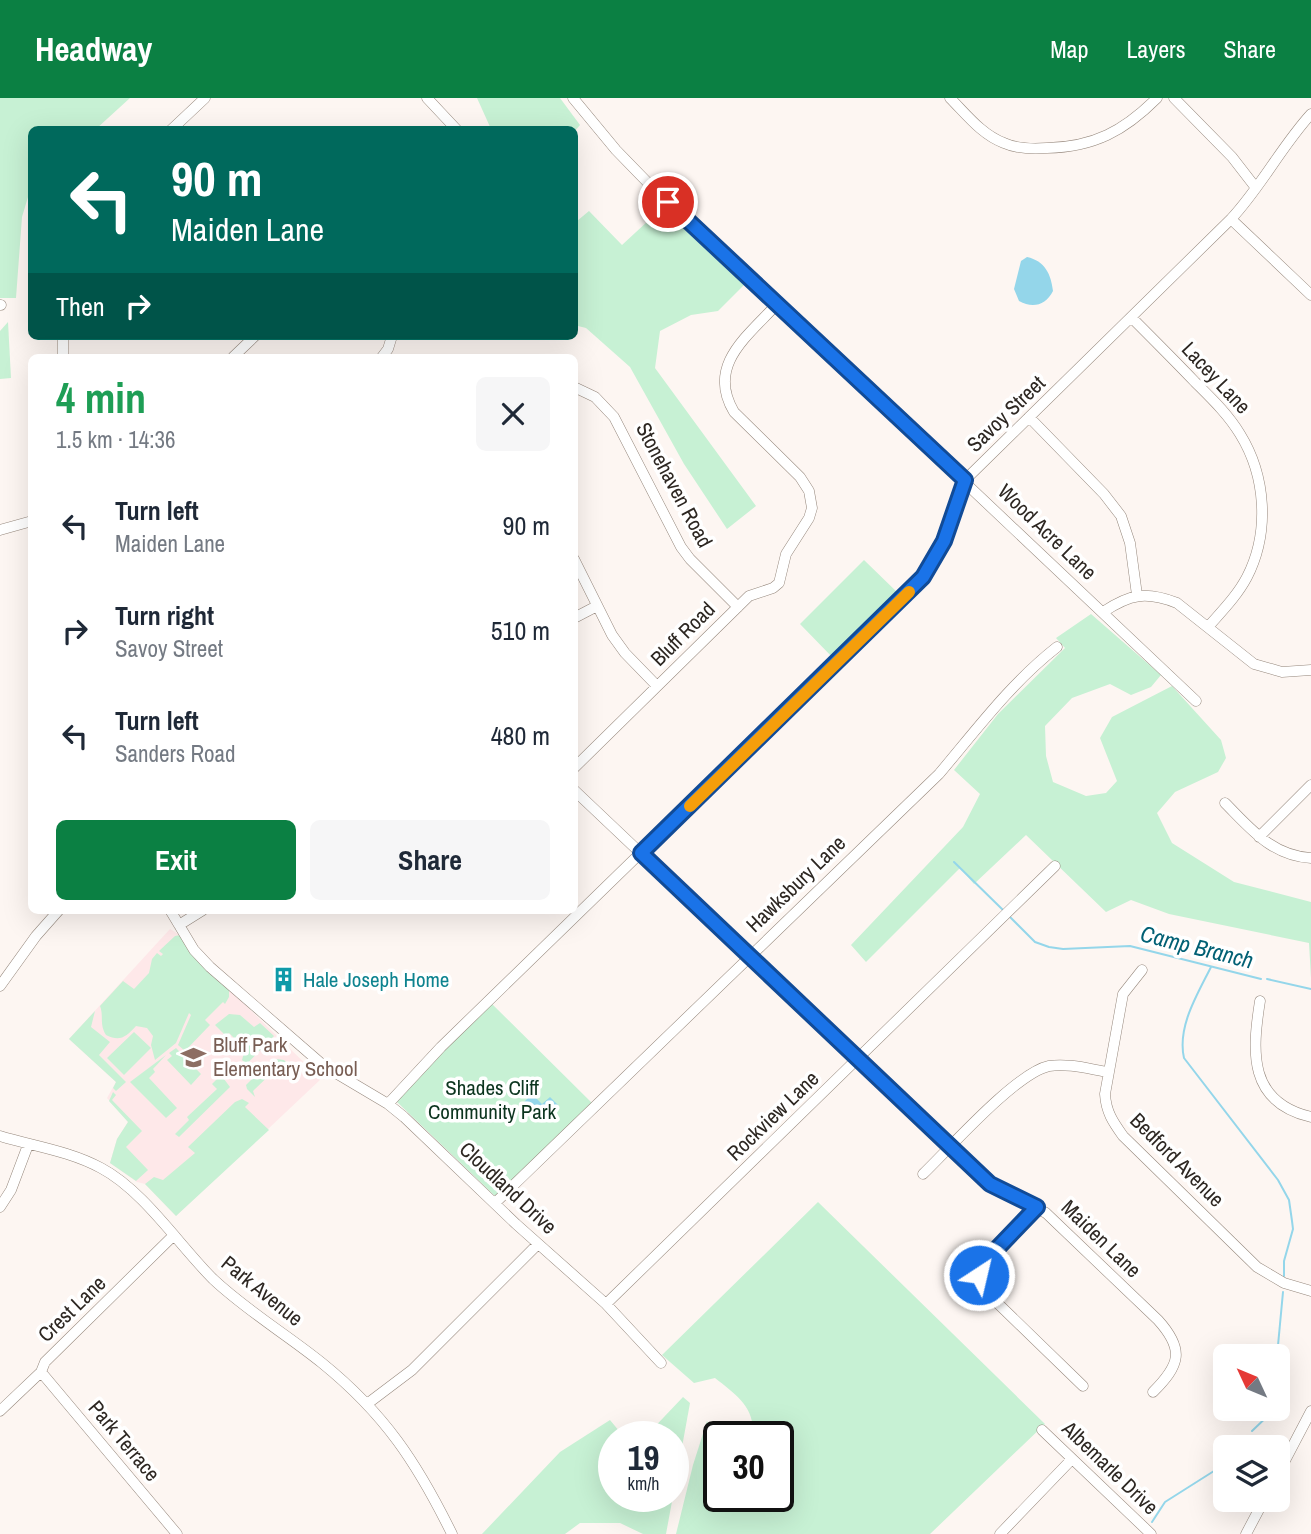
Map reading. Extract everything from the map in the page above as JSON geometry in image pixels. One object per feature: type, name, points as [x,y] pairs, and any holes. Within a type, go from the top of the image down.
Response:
[{"type":"street","points":[[175,126],[205,98]]},
{"type":"street","points":[[427,98],[453,126]]},
{"type":"street","name":"Wood Acre Lane","points":[[573,98],[615,150],[1196,701]]},
{"type":"street","points":[[950,98],[980,128],[1003,143],[1026,149],[1083,145],[1112,134],[1136,119],[1157,98]]},
{"type":"street","points":[[1174,98],[1232,157],[1256,188]]},
{"type":"street","name":"Savoy Street","points":[[388,1104],[441,1047],[923,577],[944,541],[965,480],[1231,219],[1287,142],[1311,114]]},
{"type":"street","points":[[1231,219],[1311,295]]},
{"type":"street","name":"Bluff Road","points":[[578,764],[749,596],[773,588],[779,583],[786,554],[806,526],[812,508],[809,491],[800,477],[734,412],[723,387],[724,372],[731,355],[777,303]]},
{"type":"street","name":"Lacey Lane","points":[[1131,317],[1232,422],[1248,450],[1260,482],[1260,533],[1253,563],[1230,602],[1208,627]]},
{"type":"street","points":[[236,354],[251,340]]},
{"type":"street","name":"Stonehaven Road","points":[[578,389],[595,397],[614,417],[681,547],[738,607]]},
{"type":"street","points":[[1029,417],[1104,494],[1121,516],[1130,543],[1137,595]]},
{"type":"street","points":[[0,530],[28,522]]},
{"type":"street","points":[[578,567],[612,635],[625,653],[657,686]]},
{"type":"street","points":[[1103,612],[1122,600],[1137,595],[1163,597],[1177,603],[1243,657],[1266,669],[1282,672],[1311,670]]},
{"type":"street","points":[[578,616],[597,606]]},
{"type":"street","name":"Hawksbury Lane","points":[[495,1203],[939,774],[1010,688],[1057,647]]},
{"type":"street","points":[[1259,836],[1311,785]]},
{"type":"street","name":"Maiden Lane","points":[[578,794],[990,1184],[1037,1207],[1055,1220],[1149,1311],[1173,1339],[1177,1351],[1175,1364],[1167,1378],[1153,1392]]},
{"type":"street","points":[[1225,803],[1274,849],[1311,858]]},
{"type":"street","name":"Rockview Lane","points":[[606,1304],[1055,866]]},
{"type":"street","points":[[0,986],[55,914]]},
{"type":"street","name":"Cloudland Drive","points":[[172,914],[194,950],[210,967],[324,1066],[388,1104],[606,1304],[661,1363]]},
{"type":"street","points":[[179,925],[197,914]]},
{"type":"street","name":"Bedford Avenue","points":[[1142,970],[1123,995],[1108,1072],[1106,1107],[1111,1119],[1123,1136],[1257,1267],[1284,1283],[1311,1291]]},
{"type":"street","points":[[1260,1001],[1253,1048],[1257,1071],[1274,1098],[1290,1109],[1311,1117]]},
{"type":"street","points":[[923,1174],[1030,1073],[1064,1065],[1108,1072]]},
{"type":"street","name":"Park Avenue","points":[[0,1136],[84,1159],[133,1191],[214,1279],[249,1311],[322,1363],[367,1404],[410,1456],[452,1534]]},
{"type":"street","points":[[0,1207],[11,1190],[28,1145]]},
{"type":"street","points":[[1037,1207],[983,1264],[980,1280],[986,1292],[1083,1386]]},
{"type":"street","name":"Crest Lane","points":[[0,1411],[41,1372],[45,1362],[173,1236]]},
{"type":"street","points":[[367,1404],[412,1370],[538,1244]]},
{"type":"street","name":"Park Terrace","points":[[41,1372],[177,1534]]},
{"type":"street","points":[[1290,1446],[1311,1411]]},
{"type":"street","name":"Albemarle Drive","points":[[1042,1430],[1151,1534]]},
{"type":"street","points":[[1000,1534],[1072,1460]]},
{"type":"street","points":[[1246,1534],[1258,1512]]},
{"type":"shaded area","name":"Bluff Park Elementary School","points":[[170,929],[180,935],[229,989],[321,1079],[176,1216],[145,1184],[137,1182],[110,1163],[117,1139],[128,1122],[107,1098],[116,1082],[69,1039]]},
{"type":"green space","points":[[0,98],[130,98],[99,126],[28,126],[28,197],[22,217],[16,298],[0,298]]},
{"type":"green space","points":[[477,98],[560,98],[580,125],[578,127],[490,126]]},
{"type":"green space","points":[[662,208],[744,285],[718,311],[691,315],[660,331],[655,368],[756,506],[727,529],[684,464],[630,367],[586,328],[578,326],[578,220],[589,211],[622,245]]},
{"type":"green space","points":[[8,322],[11,378],[0,379],[0,331]]},
{"type":"green space","points":[[864,560],[899,594],[834,659],[800,624]]},
{"type":"green space","points":[[1091,614],[1161,675],[1151,687],[1131,695],[1110,684],[1072,698],[1045,726],[1046,756],[1053,782],[1086,796],[1106,793],[1117,781],[1100,738],[1112,717],[1172,686],[1221,740],[1226,758],[1218,772],[1175,792],[1157,813],[1172,843],[1234,882],[1311,902],[1311,978],[1309,943],[1169,914],[1131,900],[1106,912],[1026,835],[974,884],[960,868],[866,962],[851,945],[963,827],[980,794],[954,770],[998,714],[1065,648],[1056,638]]},
{"type":"green space","points":[[180,935],[229,989],[229,997],[225,1004],[223,1002],[205,1020],[210,1025],[185,1051],[178,1045],[191,1015],[189,1013],[176,1043],[155,1060],[151,1045],[153,1036],[147,1028],[136,1026],[126,1036],[119,1038],[106,1035],[100,1006],[123,981],[134,989],[149,973],[152,959],[157,953],[161,956],[163,954],[159,951],[175,936]]},
{"type":"green space","name":"Shades Cliff Community Park","points":[[491,1003],[593,1104],[496,1197],[396,1101]]},
{"type":"green space","points":[[95,1011],[91,1027],[110,1042],[99,1055],[126,1082],[116,1091],[113,1088],[116,1082],[69,1039]]},
{"type":"green space","points":[[229,1014],[240,1015],[254,1027],[260,1023],[274,1036],[233,1078],[231,1075],[244,1062],[242,1060],[245,1049],[229,1033],[226,1036],[215,1025]]},
{"type":"green space","points":[[134,1032],[151,1048],[124,1075],[107,1058]]},
{"type":"green space","points":[[176,1048],[201,1074],[191,1085],[167,1060],[172,1056],[169,1053]]},
{"type":"green space","points":[[166,1055],[153,1069],[155,1072],[149,1078],[177,1108],[166,1118],[130,1082]]},
{"type":"green space","points":[[284,1060],[288,1064],[283,1062],[253,1091],[255,1097],[246,1085],[269,1062]]},
{"type":"green space","points":[[221,1075],[230,1087],[179,1137],[175,1134],[189,1120],[187,1117],[217,1089],[212,1084]]},
{"type":"green space","points":[[113,1092],[116,1095],[112,1100],[142,1131],[126,1147],[148,1170],[136,1181],[110,1163],[117,1139],[128,1122],[109,1101]]},
{"type":"green space","points":[[242,1099],[249,1103],[245,1107],[269,1130],[176,1216],[145,1184],[154,1177],[163,1180],[195,1153],[188,1147],[235,1102]]},
{"type":"green space","points":[[818,1202],[1045,1424],[930,1534],[676,1534],[681,1512],[689,1512],[689,1481],[703,1434],[703,1512],[794,1512],[794,1421],[752,1421],[743,1403],[715,1378],[694,1383],[662,1355]]},
{"type":"green space","points":[[683,1397],[690,1403],[687,1421],[660,1421]]},
{"type":"green space","points":[[598,1428],[598,1512],[670,1512],[666,1534],[643,1534],[620,1523],[580,1523],[565,1534],[482,1534],[560,1452]]},
{"type":"water","points":[[1027,257],[1043,265],[1049,274],[1053,291],[1047,300],[1034,305],[1019,301],[1014,289],[1021,261]]},
{"type":"water","points":[[532,1094],[542,1104],[550,1097],[558,1105],[541,1122],[522,1104]]},
{"type":"waterway","name":"Camp Branch","points":[[954,862],[1003,910]]},
{"type":"waterway","name":"Camp Branch","points":[[1010,917],[1035,942],[1049,947],[1063,949],[1130,946],[1261,979]]},
{"type":"waterway","points":[[1211,967],[1186,1023],[1183,1035],[1184,1058],[1278,1180],[1289,1200],[1293,1229],[1284,1261],[1284,1276]]},
{"type":"waterway","name":"Camp Branch","points":[[1267,979],[1311,989]]},
{"type":"waterway","points":[[1278,1344],[1283,1292]]},
{"type":"waterway","points":[[1252,1431],[1262,1421]]},
{"type":"waterway","points":[[1152,1522],[1165,1502],[1213,1472]]},
{"type":"slow traffic","points":[[690,806],[909,592]]},
{"type":"place","name":"Hale Joseph Home","points":[[283,980]]},
{"type":"place","name":"Bluff Park Elementary School","points":[[193,1057]]},
{"type":"route","points":[[668,202],[965,480],[944,541],[923,577],[641,853],[990,1184],[1037,1207],[987,1259],[979,1275]]}]
